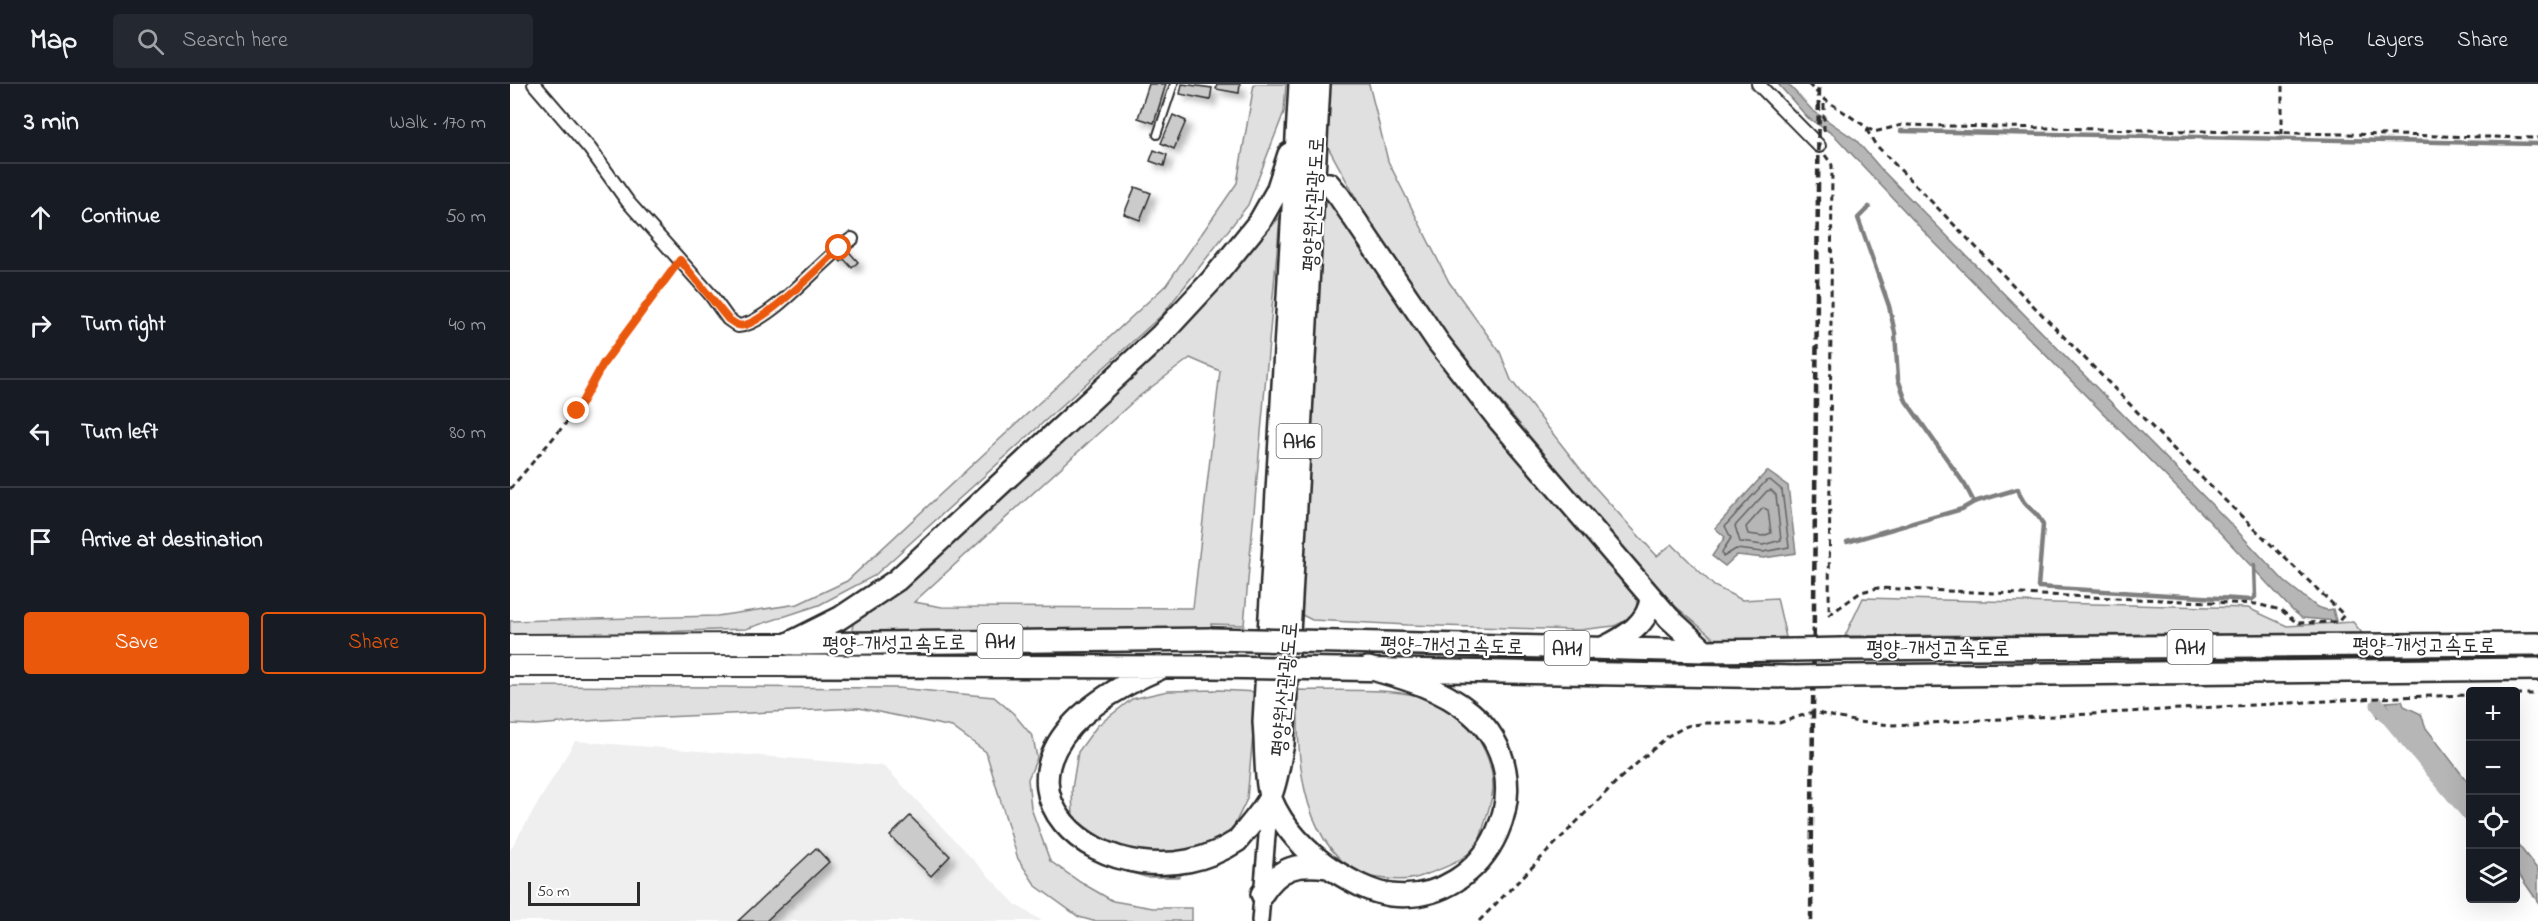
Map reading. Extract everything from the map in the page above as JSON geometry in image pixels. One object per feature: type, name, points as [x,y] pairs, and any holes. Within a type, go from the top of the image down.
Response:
[{"type":"highway","name":"평양원산관광도로","points":[[1270,796],[1264,722],[1300,84]]},
{"type":"highway","name":"평양원산관광도로","points":[[1270,796],[1283,744],[1319,84]]},
{"type":"highway","points":[[788,644],[840,618],[897,580],[1161,335],[1212,280],[1260,221],[1277,191],[1298,125]]},
{"type":"highway","points":[[1294,195],[1306,182],[1314,182],[1329,184],[1340,196],[1445,351],[1499,420],[1651,597],[1687,637],[1705,651]]},
{"type":"highway","points":[[1602,649],[1632,631],[1650,607],[1651,597]]},
{"type":"highway","name":"평양-개성고속도로","points":[[510,645],[1211,639],[1705,651],[2538,644]]},
{"type":"highway","name":"평양-개성고속도로","points":[[510,666],[1368,668],[1794,677],[2538,669]]},
{"type":"highway","points":[[1064,849],[1050,822],[1046,790],[1059,748],[1078,724],[1108,698],[1143,675],[1163,667]]},
{"type":"highway","points":[[1182,884],[1210,867],[1230,849],[1270,796],[1296,838],[1328,867],[1359,886],[1390,895],[1423,894],[1446,886],[1467,873],[1489,849],[1503,820],[1506,788],[1504,771],[1493,740],[1484,727],[1460,704],[1440,691],[1409,679],[1368,668]]},
{"type":"highway","points":[[1262,894],[1275,876],[1289,868],[1309,865],[1328,867]]},
{"type":"street","points":[[534,84],[590,149],[628,202],[680,260],[728,319],[738,326],[753,322],[768,311],[852,239]]},
{"type":"street","points":[[1758,84],[1819,146]]},
{"type":"street","points":[[1260,921],[1270,796]]},
{"type":"lane","points":[[1157,135],[1174,84]]},
{"type":"path","points":[[1809,84],[1824,99],[1874,132],[1902,125],[2538,138]]},
{"type":"path","points":[[2282,84],[2282,134]]},
{"type":"path","points":[[1824,99],[1824,145],[1819,146],[1832,165],[1829,615],[1861,592],[1878,588],[2256,604],[2281,610],[2297,623],[2338,622],[2344,615],[2186,462],[1875,144],[1865,127]]},
{"type":"path","points":[[510,489],[577,411],[603,364],[680,260]]},
{"type":"path","points":[[2520,694],[2538,694]]},
{"type":"path","points":[[1479,921],[1617,780],[1668,736],[1687,726],[1707,723],[1779,723],[1813,712],[1858,722],[1893,725],[2385,697],[2466,695]]},
{"type":"shaded area","points":[[1254,84],[1286,84],[1284,112],[1248,205],[1163,314],[874,576],[819,605],[746,629],[510,637],[510,621],[717,616],[798,604],[847,581],[1166,285],[1237,183]]},
{"type":"shaded area","points":[[1325,84],[1369,84],[1388,161],[1449,282],[1500,352],[1511,380],[1593,485],[1657,556],[1672,544],[1714,586],[1742,600],[1777,598],[1786,637],[1717,641],[1661,594],[1439,327],[1373,229],[1322,136]]},
{"type":"shaded area","points":[[1330,200],[1637,595],[1637,607],[1630,619],[1614,626],[1579,630],[1312,620],[1298,613],[1324,203]]},
{"type":"shaded area","points":[[1280,217],[1244,625],[1211,624],[1211,633],[862,638],[852,629],[854,620],[913,574],[1196,313]],"holes":[[[1190,358],[1220,371],[1193,608],[942,607],[914,602],[1137,398]]]},
{"type":"shaded area","points":[[1863,598],[2248,608],[2287,626],[2353,622],[2362,633],[1845,636]]},
{"type":"shaded area","points":[[510,686],[898,688],[994,697],[1013,713],[1033,737],[1037,758],[1028,779],[1031,808],[1050,861],[1113,901],[1153,908],[1192,908],[1192,921],[1093,921],[1079,917],[1036,886],[1018,859],[986,752],[952,727],[859,708],[535,725],[510,724]]},
{"type":"shaded area","points":[[1298,690],[1383,691],[1416,695],[1443,704],[1465,722],[1482,745],[1488,758],[1493,786],[1481,836],[1473,850],[1443,868],[1404,880],[1367,877],[1357,873],[1337,857],[1323,837],[1312,815],[1305,790],[1298,740]]},
{"type":"shaded area","points":[[1168,691],[1257,692],[1247,799],[1232,830],[1207,859],[1178,877],[1146,877],[1111,867],[1085,845],[1073,818],[1072,789],[1078,752],[1097,726],[1132,699]]},
{"type":"shaded area","points":[[575,741],[884,766],[1016,905],[1042,921],[510,921],[510,850]]},
{"type":"water","points":[[1778,84],[1788,84],[1812,110],[1856,140],[1882,170],[2226,519],[2284,581],[2317,607],[2333,609],[2336,621],[2302,618],[2292,610],[2199,510],[1930,238],[1834,135],[1808,118]]},
{"type":"water","points":[[1767,471],[1788,486],[1796,553],[1764,558],[1737,555],[1725,566],[1712,556],[1725,537],[1715,528]]},
{"type":"water","points":[[2402,701],[2404,706],[2421,714],[2426,728],[2466,780],[2466,808],[2393,717],[2377,717],[2376,713],[2391,711],[2386,702]]},
{"type":"water","points":[[2520,847],[2538,870],[2538,902],[2520,876]]},
{"type":"building","points":[[1149,84],[1166,84],[1154,123],[1138,118]]},
{"type":"building","points":[[1182,84],[1212,88],[1210,100],[1180,94]]},
{"type":"building","points":[[1217,84],[1240,84],[1239,93],[1216,89]]},
{"type":"building","points":[[1173,115],[1186,121],[1174,149],[1161,143]]},
{"type":"building","points":[[1154,150],[1167,155],[1164,166],[1150,161]]},
{"type":"building","points":[[1135,187],[1151,193],[1140,220],[1124,214]]},
{"type":"building","points":[[844,246],[858,262],[852,268],[844,259],[841,262],[835,255]]},
{"type":"building","points":[[910,816],[950,856],[931,876],[890,836]]},
{"type":"building","points":[[816,848],[829,862],[766,921],[738,921]]},
{"type":"waterway","points":[[1901,131],[2538,144]]},
{"type":"waterway","points":[[1869,207],[1858,218],[1889,306],[1895,333],[1898,379],[1906,401],[1965,485],[1974,502]]},
{"type":"waterway","points":[[1847,542],[1962,509],[1974,502],[2018,489],[2023,501],[2043,525],[2038,587],[2251,600],[2255,597],[2254,565]]},
{"type":"waterway","points":[[2378,705],[2466,810]]},
{"type":"railway","points":[[1811,921],[1819,84]]},
{"type":"route","points":[[577,411],[603,364],[680,260],[710,294],[728,319],[738,326],[753,322],[827,261],[839,248]]}]
